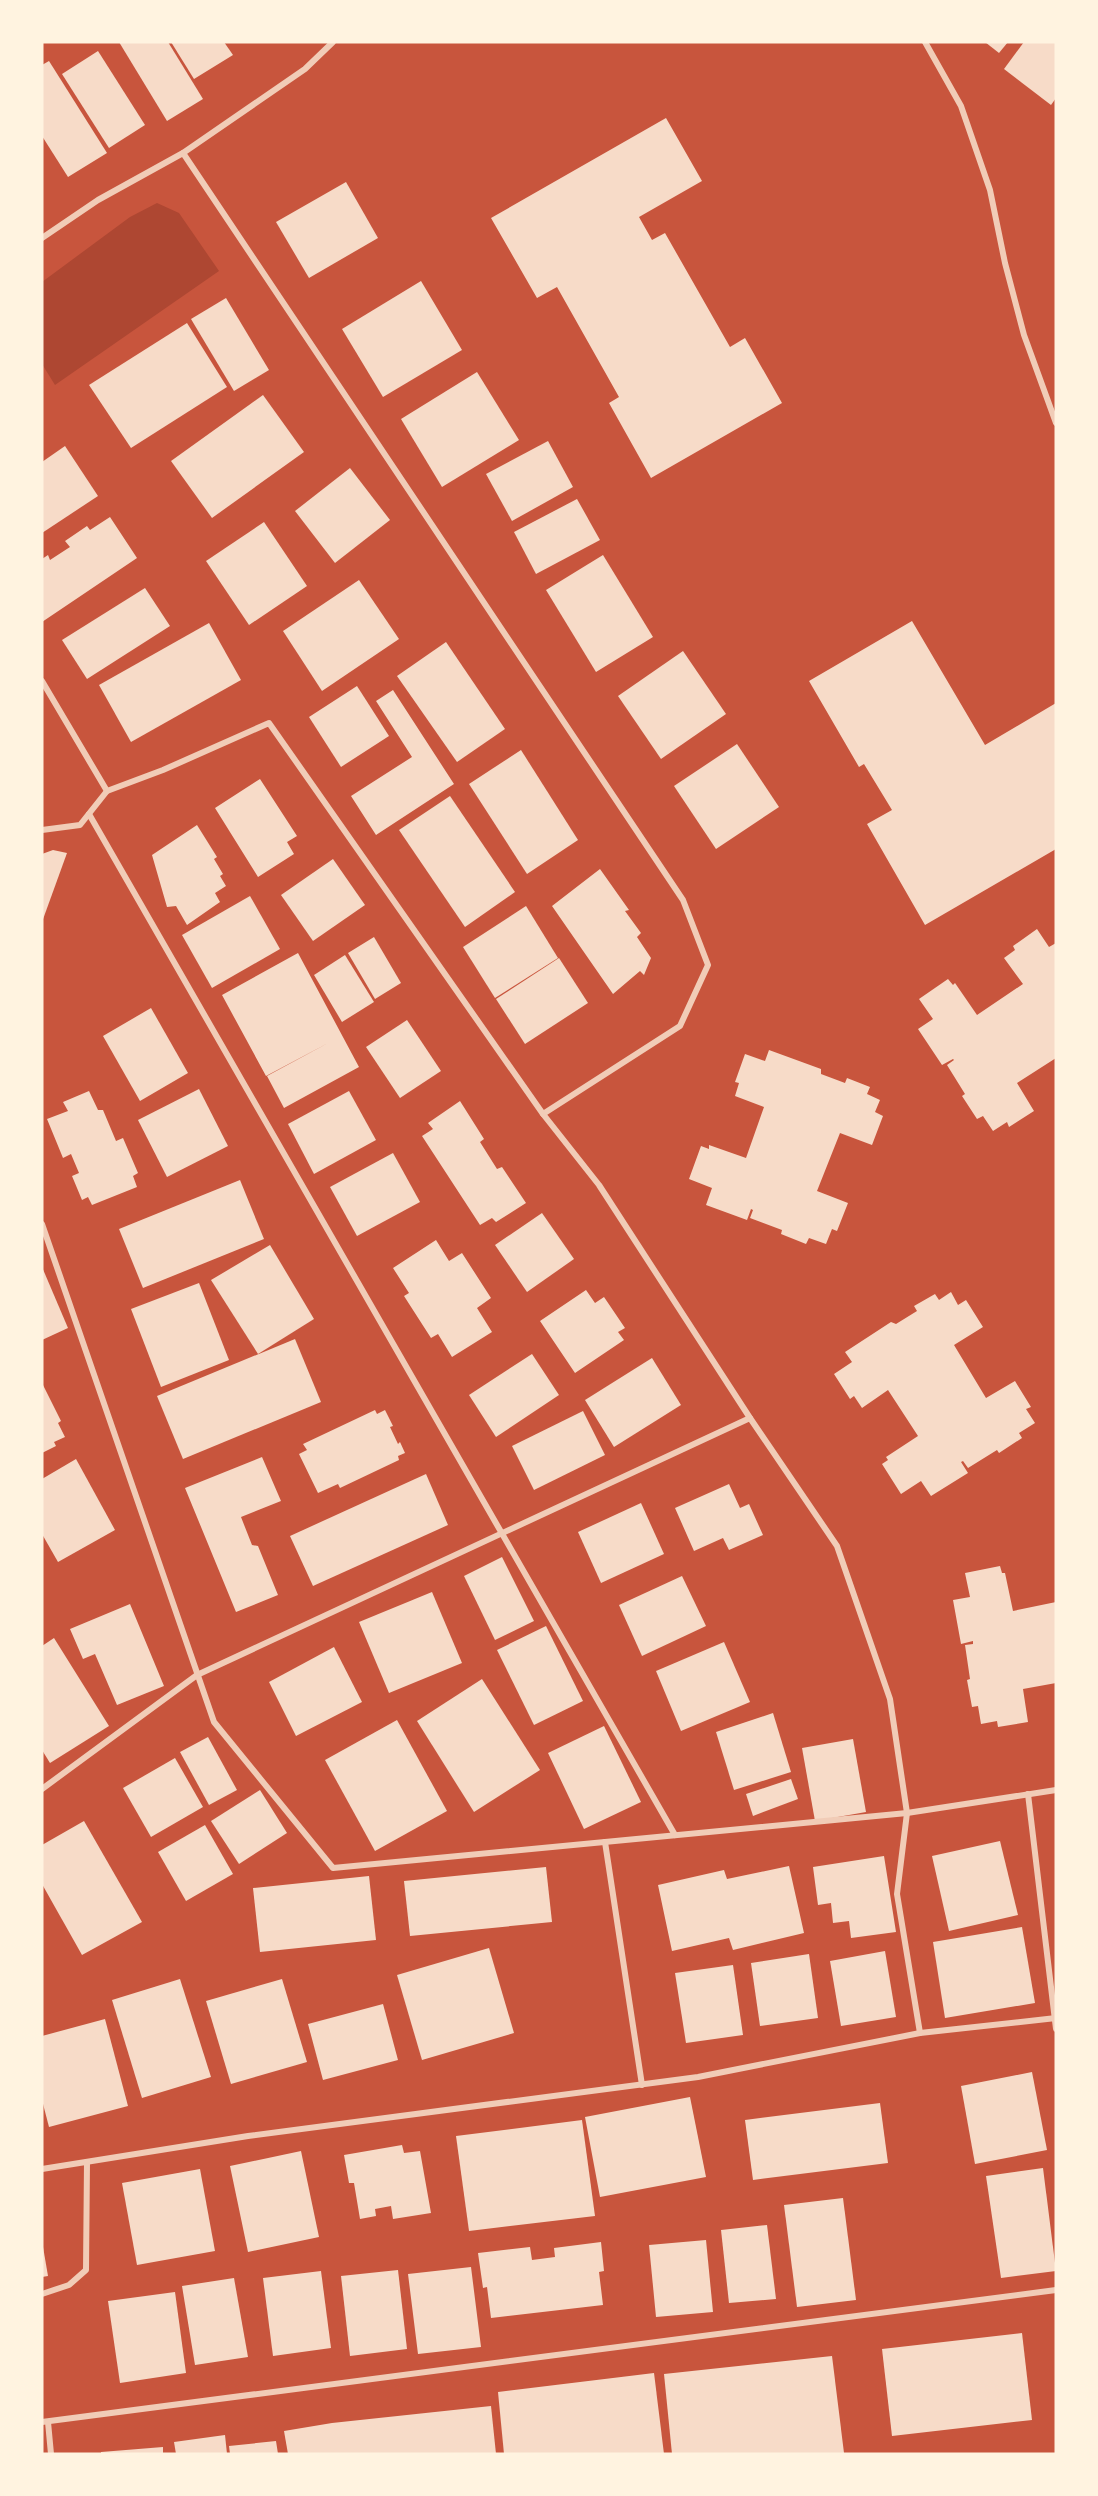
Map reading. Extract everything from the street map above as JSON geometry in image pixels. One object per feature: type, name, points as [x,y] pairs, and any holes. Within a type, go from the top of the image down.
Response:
[{"type":"street","points":[[42,238],[98,200],[183,153],[305,69],[333,42]]},
{"type":"street","points":[[926,42],[961,106],[990,190],[1005,263],[1024,335],[1056,423]]},
{"type":"street","points":[[183,153],[683,900],[708,965],[680,1026],[543,1114]]},
{"type":"street","points":[[42,681],[107,791]]},
{"type":"street","points":[[42,830],[80,825],[107,791],[164,770],[269,723],[543,1114],[599,1185],[750,1418],[837,1546],[890,1699],[907,1813],[897,1894],[920,2033]]},
{"type":"street","points":[[88,814],[675,1835]]},
{"type":"street","points":[[42,1224],[214,1722],[333,1868],[907,1813],[1056,1790]]},
{"type":"street","points":[[42,1789],[197,1675],[750,1418]]},
{"type":"street","points":[[1028,1794],[1056,2029]]},
{"type":"street","points":[[605,1842],[642,2085]]},
{"type":"street","points":[[42,2169],[248,2136],[699,2078],[920,2033],[1055,2018]]},
{"type":"street","points":[[42,2294],[69,2284],[86,2270],[87,2162]]},
{"type":"street","points":[[51,2454],[45,2422],[1056,2290]]},
{"type":"shaded area","points":[[157,203],[179,213],[219,271],[55,385],[42,364],[42,282],[130,217]]},
{"type":"building","points":[[119,42],[168,42],[203,99],[167,121]]},
{"type":"building","points":[[171,42],[224,42],[233,55],[194,79]]},
{"type":"building","points":[[985,42],[1008,42],[999,53]]},
{"type":"building","points":[[1024,42],[1056,42],[1056,98],[1051,105],[1004,69]]},
{"type":"building","points":[[98,51],[145,125],[109,148],[62,74]]},
{"type":"building","points":[[49,61],[107,153],[68,177],[42,136],[42,65]]},
{"type":"building","points":[[666,118],[702,181],[639,217],[652,240],[665,233],[730,347],[745,338],[782,403],[651,478],[609,403],[619,397],[557,287],[537,298],[491,218]]},
{"type":"building","points":[[346,182],[378,238],[309,278],[276,222]]},
{"type":"building","points":[[421,281],[462,350],[383,397],[342,329]]},
{"type":"building","points":[[226,298],[269,370],[234,391],[191,319]]},
{"type":"building","points":[[187,323],[227,387],[131,448],[89,385]]},
{"type":"building","points":[[477,372],[519,440],[442,487],[401,419]]},
{"type":"building","points":[[263,395],[304,452],[212,518],[171,461]]},
{"type":"building","points":[[548,441],[573,487],[512,521],[486,474]]},
{"type":"building","points":[[65,446],[98,496],[42,533],[42,462]]},
{"type":"building","points":[[350,468],[390,520],[335,563],[295,511]]},
{"type":"building","points":[[577,499],[600,540],[536,574],[514,532]]},
{"type":"building","points":[[110,517],[137,558],[42,622],[42,559],[48,555],[50,560],[70,547],[65,541],[87,526],[90,530]]},
{"type":"building","points":[[264,522],[307,586],[249,625],[206,561]]},
{"type":"building","points":[[603,555],[653,637],[596,672],[546,590]]},
{"type":"building","points":[[359,580],[399,639],[322,691],[283,631]]},
{"type":"building","points":[[145,588],[170,626],[87,679],[62,640]]},
{"type":"building","points":[[912,621],[985,745],[1056,703],[1056,849],[925,925],[867,824],[892,810],[864,764],[859,767],[809,681]]},
{"type":"building","points":[[209,623],[241,680],[131,742],[99,685]]},
{"type":"building","points":[[446,642],[505,729],[457,762],[397,676]]},
{"type":"building","points":[[683,651],[726,714],[661,759],[618,696]]},
{"type":"building","points":[[357,686],[389,736],[341,767],[309,717]]},
{"type":"building","points":[[393,690],[454,784],[376,835],[351,796],[412,757],[376,701]]},
{"type":"building","points":[[737,744],[779,807],[716,849],[674,786]]},
{"type":"building","points":[[521,750],[578,840],[527,874],[469,784]]},
{"type":"building","points":[[260,779],[297,836],[287,842],[294,854],[258,877],[215,808]]},
{"type":"building","points":[[450,796],[515,892],[465,927],[399,830]]},
{"type":"building","points":[[197,825],[217,857],[214,859],[223,874],[220,876],[226,886],[215,893],[220,902],[187,925],[176,906],[167,907],[152,855]]},
{"type":"building","points":[[53,850],[67,853],[42,922],[42,854]]},
{"type":"building","points":[[333,859],[365,905],[313,941],[281,895]]},
{"type":"building","points":[[600,869],[629,910],[625,911],[641,933],[637,937],[651,958],[644,975],[640,971],[613,994],[552,906]]},
{"type":"building","points":[[250,896],[280,949],[212,988],[182,935]]},
{"type":"building","points":[[526,906],[558,958],[495,998],[463,947]]},
{"type":"building","points":[[1037,929],[1049,947],[1056,943],[1056,1058],[1017,1083],[1034,1111],[1009,1127],[1007,1122],[993,1131],[983,1116],[977,1119],[962,1096],[965,1094],[947,1065],[954,1060],[942,1065],[918,1029],[933,1019],[919,999],[948,979],[953,985],[955,983],[977,1015],[1023,984],[1004,958],[1015,950],[1013,946]]},
{"type":"building","points":[[374,937],[401,983],[375,999],[348,953]]},
{"type":"building","points":[[298,953],[359,1067],[284,1108],[267,1076],[330,1042],[266,1076],[222,995]]},
{"type":"building","points":[[345,955],[374,1002],[342,1022],[314,975]]},
{"type":"building","points":[[559,958],[588,1003],[525,1044],[496,999]]},
{"type":"building","points":[[151,1008],[188,1073],[140,1101],[103,1036]]},
{"type":"building","points":[[407,1020],[441,1071],[400,1098],[366,1047]]},
{"type":"building","points":[[769,1050],[821,1069],[821,1074],[845,1083],[847,1078],[870,1087],[867,1094],[880,1100],[875,1112],[883,1116],[872,1145],[840,1133],[817,1191],[848,1203],[837,1231],[832,1229],[826,1244],[809,1238],[806,1244],[781,1234],[782,1230],[750,1218],[753,1210],[751,1209],[747,1220],[706,1205],[712,1188],[689,1179],[701,1146],[709,1149],[709,1145],[746,1158],[764,1107],[735,1096],[739,1083],[735,1082],[745,1054],[765,1061]]},
{"type":"building","points":[[199,1089],[228,1146],[167,1177],[138,1120]]},
{"type":"building","points":[[89,1091],[98,1110],[103,1110],[116,1141],[123,1138],[138,1173],[133,1176],[137,1187],[92,1205],[88,1197],[82,1200],[72,1176],[79,1173],[71,1154],[63,1158],[47,1119],[68,1111],[63,1102]]},
{"type":"building","points":[[349,1091],[376,1140],[314,1174],[288,1124]]},
{"type":"building","points":[[460,1101],[484,1139],[480,1142],[497,1169],[502,1167],[526,1203],[496,1222],[492,1218],[480,1225],[422,1136],[433,1129],[428,1123]]},
{"type":"building","points":[[393,1153],[420,1202],[357,1236],[330,1187]]},
{"type":"building","points":[[240,1180],[264,1239],[143,1288],[119,1229]]},
{"type":"building","points":[[542,1213],[574,1259],[527,1292],[495,1245]]},
{"type":"building","points":[[436,1240],[449,1261],[462,1253],[491,1298],[477,1308],[492,1332],[452,1357],[438,1334],[431,1338],[404,1296],[409,1293],[393,1268]]},
{"type":"building","points":[[270,1245],[314,1319],[258,1354],[211,1280]]},
{"type":"building","points":[[42,1267],[68,1328],[42,1340]]},
{"type":"building","points":[[199,1283],[229,1360],[161,1387],[131,1309]]},
{"type":"building","points":[[586,1290],[595,1303],[604,1297],[625,1328],[618,1332],[624,1340],[575,1373],[540,1321]]},
{"type":"building","points":[[951,1292],[958,1305],[966,1300],[983,1327],[954,1345],[986,1398],[1015,1381],[1031,1407],[1026,1409],[1035,1423],[1019,1433],[1022,1438],[999,1453],[997,1450],[968,1468],[963,1461],[961,1462],[968,1473],[931,1496],[921,1481],[901,1494],[882,1464],[888,1460],[886,1457],[918,1436],[888,1390],[862,1408],[854,1396],[850,1399],[834,1374],[852,1362],[845,1352],[891,1322],[896,1324],[917,1311],[914,1306],[935,1294],[939,1300]]},
{"type":"building","points":[[295,1339],[321,1402],[183,1459],[157,1396]]},
{"type":"building","points":[[532,1354],[559,1395],[496,1437],[469,1395]]},
{"type":"building","points":[[652,1358],[681,1405],[614,1447],[585,1400]]},
{"type":"building","points":[[42,1383],[61,1421],[58,1423],[65,1437],[54,1442],[56,1446],[42,1453]]},
{"type":"building","points":[[375,1410],[377,1414],[385,1410],[393,1426],[390,1427],[405,1453],[398,1456],[399,1460],[340,1488],[338,1484],[318,1493],[299,1454],[307,1450],[303,1444]]},
{"type":"building","points":[[583,1411],[605,1455],[534,1490],[512,1446]]},
{"type":"building","points":[[262,1457],[281,1501],[241,1517],[252,1545],[258,1546],[278,1595],[236,1612],[185,1488]]},
{"type":"building","points":[[76,1459],[115,1530],[58,1562],[42,1534],[42,1479]]},
{"type":"building","points":[[426,1474],[448,1525],[313,1586],[290,1536]]},
{"type":"building","points":[[729,1484],[740,1508],[749,1504],[763,1535],[729,1550],[723,1538],[694,1551],[675,1508]]},
{"type":"building","points":[[641,1503],[664,1554],[601,1583],[578,1532]]},
{"type":"building","points":[[502,1557],[534,1621],[495,1640],[464,1576]]},
{"type":"building","points":[[1000,1566],[1002,1573],[1005,1573],[1013,1611],[1056,1602],[1056,1683],[1023,1689],[1028,1722],[998,1727],[997,1721],[981,1724],[978,1706],[972,1707],[967,1680],[970,1679],[965,1645],[973,1644],[973,1641],[961,1644],[953,1600],[970,1597],[965,1573]]},
{"type":"building","points":[[682,1576],[706,1626],[642,1656],[619,1605]]},
{"type":"building","points":[[432,1592],[462,1663],[389,1693],[359,1622]]},
{"type":"building","points":[[130,1604],[164,1686],[117,1705],[95,1654],[83,1659],[70,1629]]},
{"type":"building","points":[[546,1626],[583,1701],[534,1725],[497,1650]]},
{"type":"building","points":[[54,1638],[109,1726],[50,1763],[42,1750],[42,1646]]},
{"type":"building","points":[[724,1642],[750,1702],[681,1731],[656,1671]]},
{"type":"building","points":[[334,1647],[362,1702],[296,1736],[269,1682]]},
{"type":"building","points":[[482,1679],[540,1770],[474,1812],[417,1721]]},
{"type":"building","points":[[773,1713],[791,1772],[734,1790],[716,1732]]},
{"type":"building","points":[[397,1720],[447,1811],[375,1851],[325,1760]]},
{"type":"building","points":[[604,1726],[641,1802],[584,1829],[548,1753]]},
{"type":"building","points":[[208,1737],[237,1790],[209,1805],[180,1752]]},
{"type":"building","points":[[853,1739],[866,1812],[815,1821],[802,1748]]},
{"type":"building","points":[[175,1758],[203,1807],[151,1837],[123,1788]]},
{"type":"building","points":[[791,1779],[798,1799],[753,1816],[746,1794]]},
{"type":"building","points":[[260,1790],[287,1833],[239,1864],[211,1821]]},
{"type":"building","points":[[84,1821],[142,1922],[82,1955],[42,1884],[42,1845]]},
{"type":"building","points":[[205,1825],[233,1874],[186,1901],[158,1852]]},
{"type":"building","points":[[1000,1841],[1018,1915],[949,1931],[932,1856]]},
{"type":"building","points":[[884,1856],[896,1932],[851,1938],[849,1921],[833,1923],[831,1903],[818,1905],[813,1867]]},
{"type":"building","points":[[789,1866],[804,1933],[733,1950],[729,1938],[672,1951],[658,1885],[724,1870],[727,1879]]},
{"type":"building","points":[[546,1867],[552,1922],[410,1936],[404,1881]]},
{"type":"building","points":[[369,1876],[376,1940],[260,1952],[253,1888]]},
{"type":"building","points":[[1022,1927],[1035,2003],[945,2018],[933,1942]]},
{"type":"building","points":[[489,1948],[514,2033],[422,2060],[397,1975]]},
{"type":"building","points":[[885,1951],[896,2017],[841,2026],[830,1961]]},
{"type":"building","points":[[809,1954],[818,2018],[760,2026],[751,1963]]},
{"type":"building","points":[[733,1965],[743,2035],[686,2043],[675,1973]]},
{"type":"building","points":[[180,1979],[211,2077],[142,2098],[112,2000]]},
{"type":"building","points":[[282,1979],[307,2062],[231,2084],[206,2001]]},
{"type":"building","points":[[383,2004],[398,2060],[323,2080],[308,2024]]},
{"type":"building","points":[[105,2019],[128,2106],[49,2127],[42,2100],[42,2036]]},
{"type":"building","points":[[1032,2072],[1047,2150],[975,2164],[961,2086]]},
{"type":"building","points":[[690,2097],[706,2177],[600,2197],[585,2117]]},
{"type":"building","points":[[880,2103],[888,2163],[753,2180],[745,2120]]},
{"type":"building","points":[[582,2120],[595,2216],[469,2231],[456,2136]]},
{"type":"building","points":[[402,2145],[404,2153],[420,2151],[431,2213],[393,2219],[391,2206],[375,2209],[376,2216],[360,2219],[354,2183],[349,2183],[344,2155]]},
{"type":"building","points":[[301,2151],[319,2237],[248,2252],[230,2166]]},
{"type":"building","points":[[1043,2168],[1056,2271],[1001,2278],[986,2176]]},
{"type":"building","points":[[200,2169],[215,2251],[137,2265],[122,2183]]},
{"type":"building","points":[[843,2198],[856,2300],[797,2307],[784,2205]]},
{"type":"building","points":[[767,2225],[776,2299],[729,2303],[721,2230]]},
{"type":"building","points":[[706,2240],[713,2312],[656,2317],[649,2245]]},
{"type":"building","points":[[42,2241],[48,2276],[42,2277]]},
{"type":"building","points":[[601,2242],[604,2271],[599,2272],[603,2305],[491,2318],[487,2287],[483,2288],[478,2253],[530,2247],[532,2260],[555,2257],[554,2248]]},
{"type":"building","points":[[471,2267],[481,2347],[418,2354],[408,2274]]},
{"type":"building","points":[[398,2270],[407,2349],[350,2356],[341,2276]]},
{"type":"building","points":[[321,2271],[331,2348],[273,2356],[263,2278]]},
{"type":"building","points":[[234,2278],[248,2357],[195,2365],[182,2286]]},
{"type":"building","points":[[175,2292],[186,2373],[120,2383],[108,2301]]},
{"type":"building","points":[[1022,2333],[1032,2420],[892,2436],[882,2349]]},
{"type":"building","points":[[832,2356],[844,2453],[672,2454],[664,2374]]},
{"type":"building","points":[[654,2373],[664,2454],[504,2454],[498,2392]]},
{"type":"building","points":[[491,2406],[496,2454],[288,2454],[284,2431],[332,2423]]},
{"type":"building","points":[[225,2435],[227,2454],[176,2454],[174,2442]]},
{"type":"building","points":[[276,2441],[278,2454],[230,2454],[229,2446]]},
{"type":"building","points":[[163,2447],[163,2454],[101,2454],[101,2452]]}]
